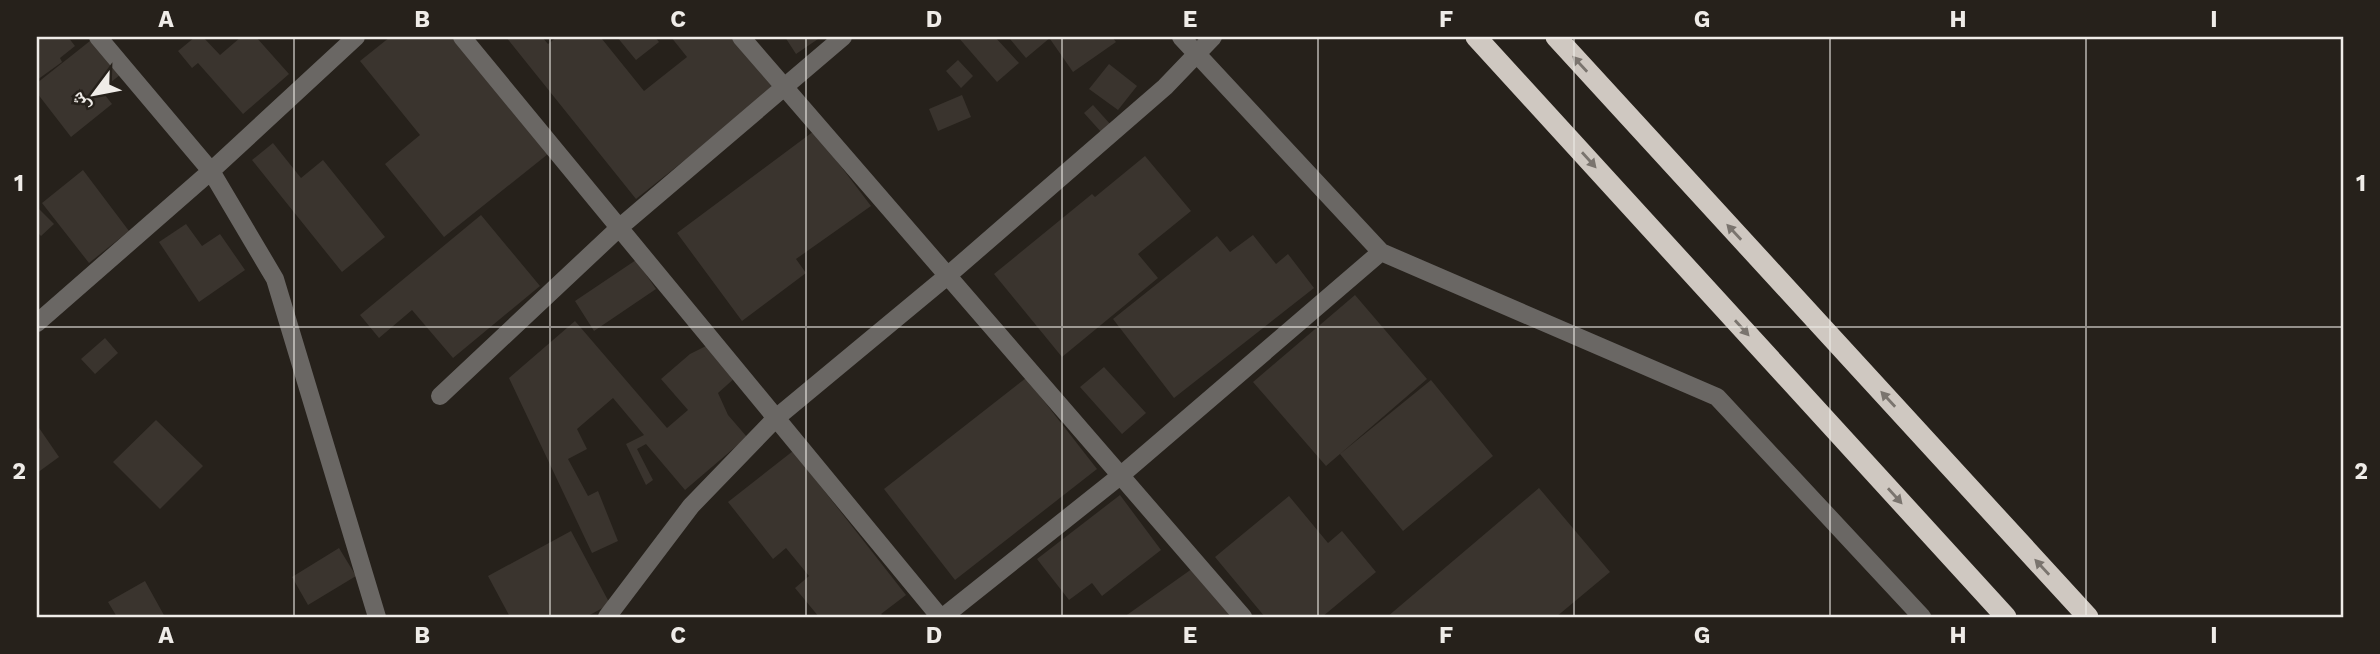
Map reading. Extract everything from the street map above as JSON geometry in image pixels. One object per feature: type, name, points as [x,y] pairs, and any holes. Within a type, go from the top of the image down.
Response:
[{"type":"highway","points":[[1476,37],[2006,617]]},
{"type":"highway","points":[[1556,37],[2088,617]]},
{"type":"street","points":[[98,37],[211,171],[275,279],[377,617]]},
{"type":"street","points":[[37,323],[211,171],[356,37]]},
{"type":"street","points":[[462,37],[941,617],[1120,476],[1381,252]]},
{"type":"street","points":[[741,37],[1243,617]]},
{"type":"street","points":[[440,396],[620,226],[843,37]]},
{"type":"street","points":[[1181,37],[1381,252],[1717,397],[1922,617]]},
{"type":"street","points":[[607,617],[691,506],[776,418],[946,277],[1165,88],[1213,37]]},
{"type":"building","points":[[37,37],[68,37],[75,46],[60,58],[62,62],[37,80]]},
{"type":"building","points":[[95,37],[125,71],[101,90],[112,104],[71,137],[37,93],[37,83]]},
{"type":"building","points":[[195,37],[203,37],[220,55],[241,37],[256,37],[289,74],[243,114],[198,63],[192,68],[178,51]]},
{"type":"building","points":[[390,37],[452,37],[548,154],[444,237],[385,164],[420,135],[360,61]]},
{"type":"building","points":[[506,37],[542,37],[548,44],[557,37],[606,37],[602,39],[644,91],[687,57],[671,37],[732,37],[774,89],[636,199]]},
{"type":"building","points":[[617,37],[655,37],[659,42],[636,60]]},
{"type":"building","points":[[785,37],[821,37],[796,54]]},
{"type":"building","points":[[958,37],[995,37],[1019,63],[997,82]]},
{"type":"building","points":[[1051,37],[1026,58],[1010,39]]},
{"type":"building","points":[[1112,37],[1116,42],[1073,72],[1050,39]]},
{"type":"building","points":[[958,60],[973,76],[961,88],[946,71]]},
{"type":"building","points":[[1109,64],[1137,86],[1118,110],[1089,89]]},
{"type":"building","points":[[962,95],[971,117],[938,131],[929,109]]},
{"type":"building","points":[[1093,105],[1111,125],[1102,133],[1084,113]]},
{"type":"building","points":[[814,131],[871,206],[796,259],[806,273],[742,321],[677,233]]},
{"type":"building","points":[[273,143],[301,178],[323,160],[385,237],[342,272],[252,160]]},
{"type":"building","points":[[1145,156],[1191,211],[1138,254],[1158,278],[1062,357],[994,274],[1092,194],[1095,197]]},
{"type":"building","points":[[83,170],[129,231],[89,263],[42,203]]},
{"type":"building","points":[[37,207],[54,224],[41,236],[37,232]]},
{"type":"building","points":[[481,215],[540,286],[453,358],[412,310],[379,338],[360,315]]},
{"type":"building","points":[[186,224],[202,246],[220,234],[245,270],[199,302],[159,242]]},
{"type":"building","points":[[1253,235],[1276,264],[1288,254],[1314,288],[1174,398],[1113,319],[1217,236],[1230,252]]},
{"type":"building","points":[[636,260],[656,289],[594,331],[575,301]]},
{"type":"building","points":[[1355,295],[1427,379],[1326,466],[1253,382]]},
{"type":"building","points":[[575,321],[667,428],[688,410],[661,379],[690,354],[708,345],[736,377],[718,393],[728,415],[747,437],[685,490],[646,444],[637,449],[653,480],[646,485],[626,444],[644,435],[613,398],[577,429],[587,449],[568,459],[588,496],[598,491],[618,541],[592,553],[509,378]]},
{"type":"building","points":[[105,338],[118,353],[95,374],[81,359]]},
{"type":"building","points":[[1104,367],[1146,413],[1122,434],[1080,387]]},
{"type":"building","points":[[1026,378],[1097,469],[955,580],[884,489]]},
{"type":"building","points":[[1431,380],[1493,456],[1403,531],[1340,454]]},
{"type":"building","points":[[156,420],[203,466],[160,509],[113,462]]},
{"type":"building","points":[[37,425],[59,457],[37,473]]},
{"type":"building","points":[[793,451],[906,595],[881,614],[884,617],[819,617],[795,588],[809,576],[786,548],[773,559],[728,502]]},
{"type":"building","points":[[1539,488],[1610,572],[1556,617],[1387,617]]},
{"type":"building","points":[[1120,495],[1161,550],[1102,596],[1092,583],[1069,600],[1037,559]]},
{"type":"building","points":[[1289,496],[1328,543],[1342,531],[1376,572],[1322,617],[1265,617],[1215,557]]},
{"type":"building","points":[[571,531],[610,604],[586,617],[510,617],[488,576]]},
{"type":"building","points":[[339,548],[356,576],[308,605],[292,577]]},
{"type":"building","points":[[1196,566],[1232,617],[1124,617]]},
{"type":"building","points":[[145,581],[165,617],[117,617],[108,602]]}]
